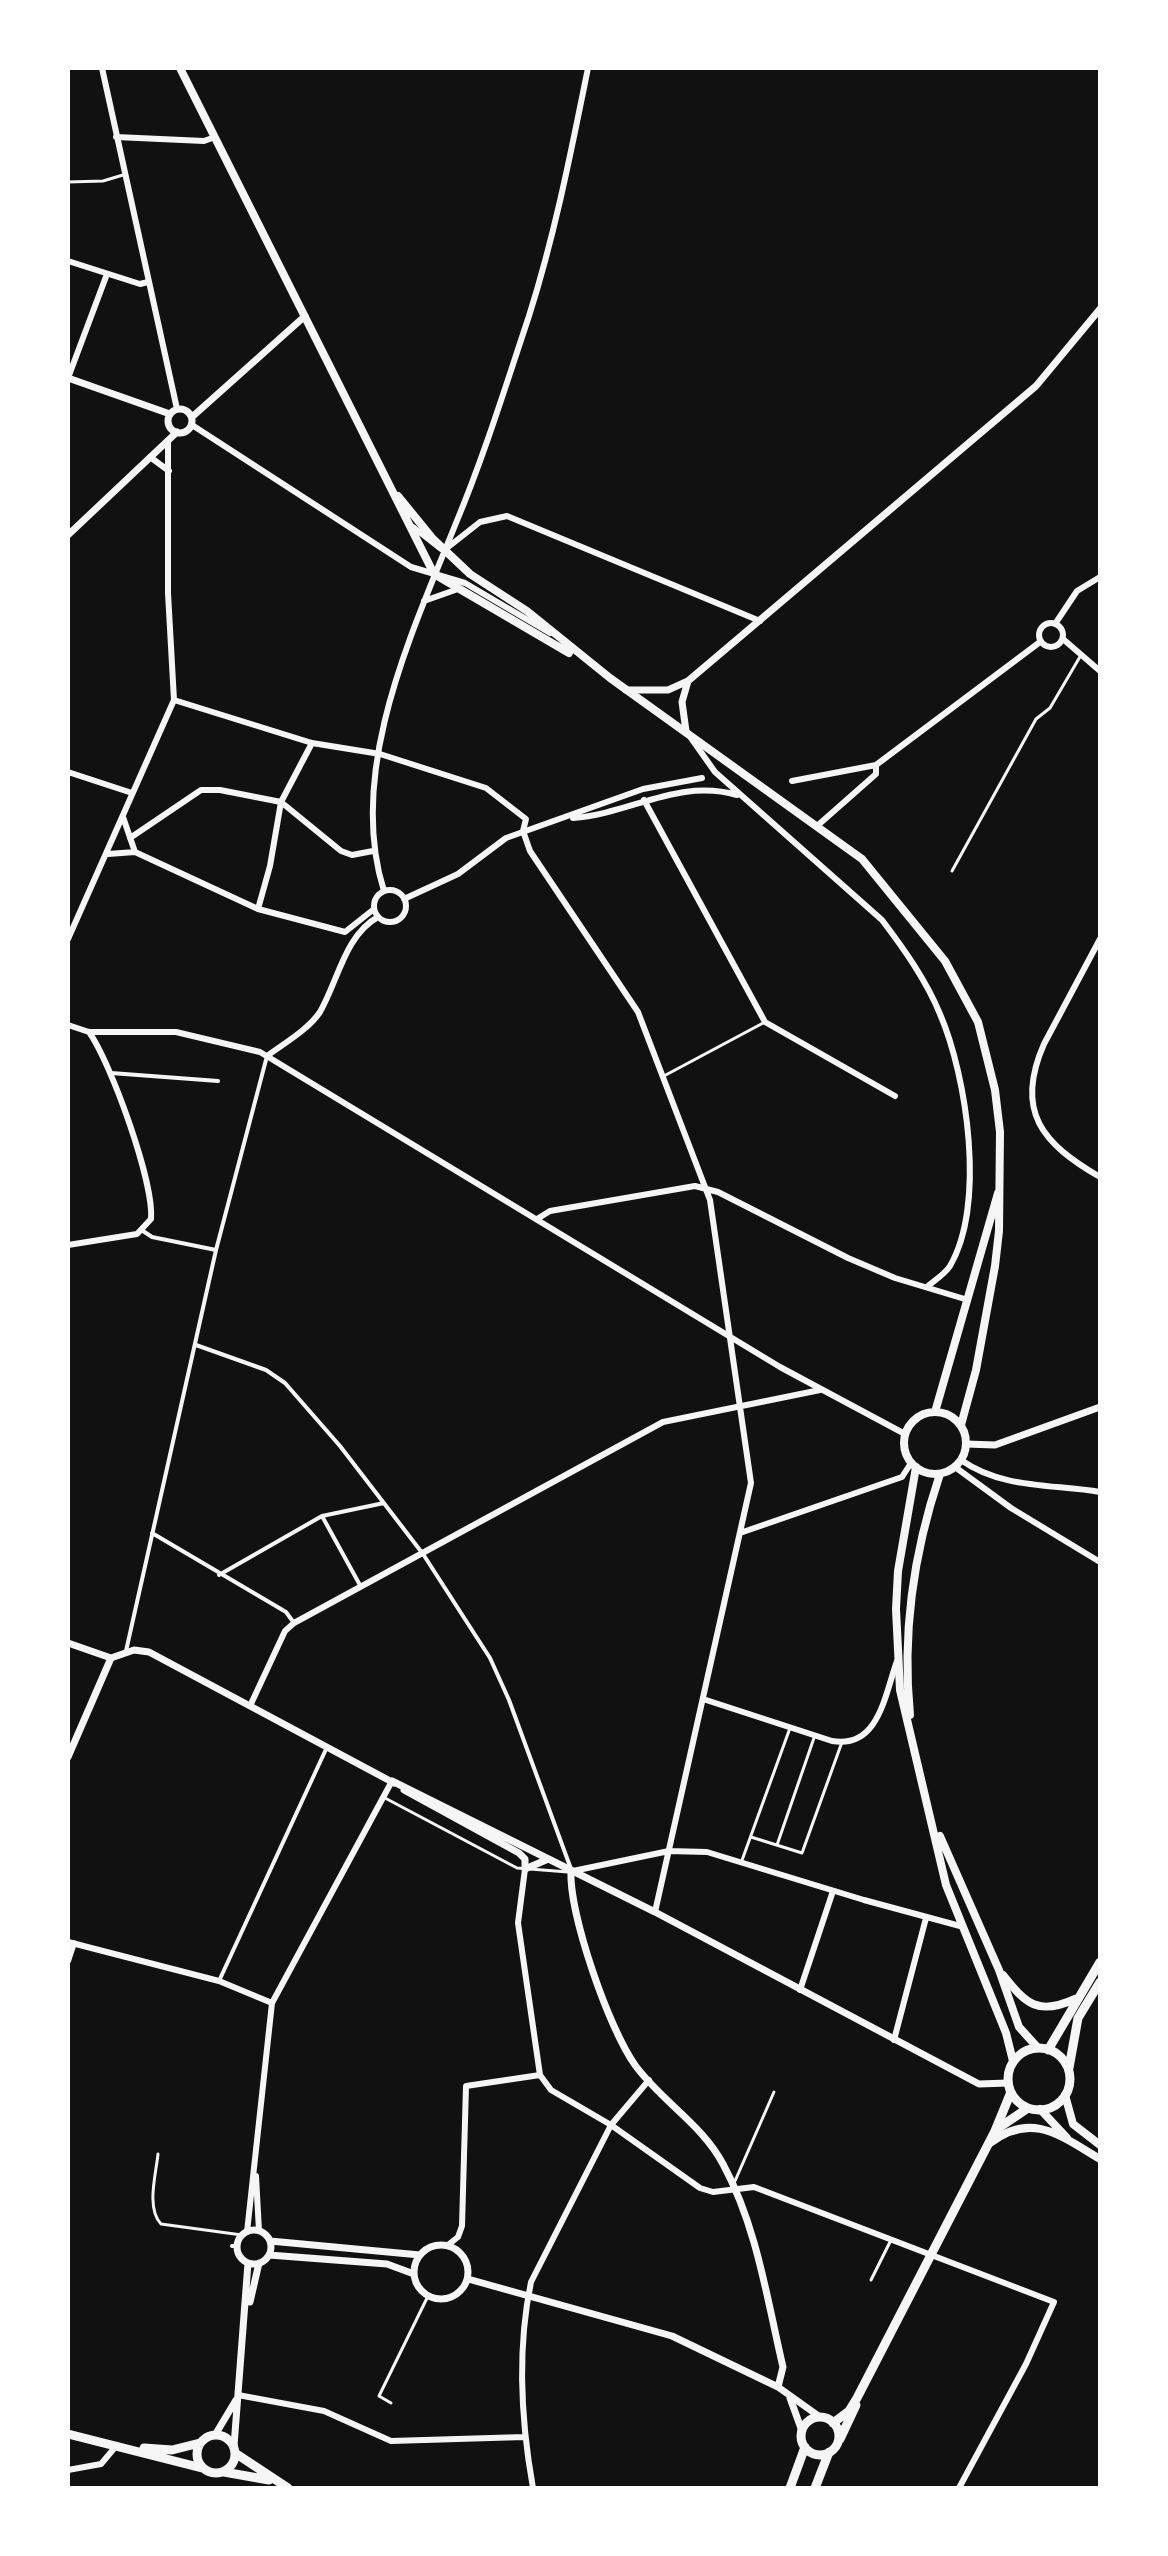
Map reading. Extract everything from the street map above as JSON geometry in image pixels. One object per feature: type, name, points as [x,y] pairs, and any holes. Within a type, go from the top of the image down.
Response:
[{"type":"main road","points":[[180,68],[398,496],[434,574],[610,678]]},
{"type":"main road","points":[[398,496],[444,551],[470,574],[527,611],[626,690],[862,859],[939,951],[971,1007],[995,1090],[1001,1181],[995,1266],[976,1370],[961,1425],[966,1444],[958,1464],[940,1474],[928,1510],[909,1619],[906,1679],[914,1760]]},
{"type":"main road","points":[[935,1412],[1001,1181]]},
{"type":"main road","points":[[940,1474],[913,1465],[906,1454],[905,1434],[917,1418],[935,1412],[954,1418],[961,1425]]},
{"type":"main road","points":[[833,2423],[849,2411],[857,2398],[995,2131],[1009,2088],[1013,2061],[1006,2033],[960,1926],[914,1760],[897,1660],[898,1571],[913,1465]]},
{"type":"main road","points":[[928,1809],[999,1970],[1019,2027],[1043,2049],[1061,2058],[1069,2072]]},
{"type":"main road","points":[[1043,2049],[1100,1962]]},
{"type":"main road","points":[[999,1970],[1019,1996],[1031,2004],[1051,2008],[1075,1999]]},
{"type":"main road","points":[[1100,1982],[1078,2018],[1065,2095],[1073,2124],[1100,2145]]},
{"type":"main road","points":[[1013,2061],[1026,2051],[1043,2049]]},
{"type":"main road","points":[[1009,2088],[1028,2108]]},
{"type":"main road","points":[[995,2131],[1028,2108],[1054,2105],[1065,2095]]},
{"type":"main road","points":[[1040,2109],[1069,2141]]},
{"type":"main road","points":[[987,2146],[1004,2132],[1023,2126],[1037,2127],[1100,2159]]},
{"type":"main road","points":[[815,2488],[829,2452],[854,2414],[857,2398]]},
{"type":"main road","points":[[790,2488],[805,2447],[802,2431],[809,2421],[820,2417],[833,2423],[838,2432],[838,2442]]},
{"type":"main road","points":[[68,2434],[202,2468],[210,2473],[224,2472],[273,2481],[288,2488]]},
{"type":"main road","points":[[117,2445],[172,2450],[200,2443],[215,2435],[226,2438],[273,2481]]},
{"type":"main road","points":[[200,2443],[197,2459],[202,2468]]},
{"type":"main road","points":[[805,2447],[813,2454],[829,2452]]},
{"type":"main road","points":[[224,2472],[232,2466],[235,2449]]},
{"type":"street","points":[[102,68],[174,411],[169,425],[177,432],[184,432],[192,421],[305,316]]},
{"type":"street","points":[[384,891],[373,851],[372,813],[380,754],[398,674],[457,521],[555,234],[588,68]]},
{"type":"street","points":[[116,137],[204,141],[215,137]]},
{"type":"street","points":[[68,261],[140,284],[148,282]]},
{"type":"street","points":[[107,274],[68,378],[174,411],[184,409],[192,421],[411,567],[465,583],[552,634]]},
{"type":"street","points":[[626,690],[668,690],[688,681],[1036,386],[1100,309]]},
{"type":"street","points":[[68,535],[177,432]]},
{"type":"street","points":[[68,939],[70,928],[97,869],[108,854],[174,700],[168,593],[171,474],[168,441]]},
{"type":"street","points":[[150,457],[162,462],[171,474]]},
{"type":"street","points":[[444,551],[480,522],[507,516],[760,621]]},
{"type":"street","points":[[408,522],[430,543],[444,551]]},
{"type":"street","points":[[792,781],[876,765],[1040,642],[1042,627],[1055,624],[1077,591],[1100,577]]},
{"type":"street","points":[[424,601],[458,589]]},
{"type":"street","points":[[1040,642],[1055,648],[1063,639],[1063,631],[1055,624]]},
{"type":"street","points":[[1063,639],[1100,671]]},
{"type":"street","points":[[688,681],[682,702],[686,731],[715,772],[882,920],[911,960],[941,1014],[960,1074],[967,1113],[968,1190],[951,1265],[928,1286]]},
{"type":"street","points":[[174,700],[312,743],[380,754],[486,788],[526,819],[523,831],[530,851],[633,1003],[706,1188],[739,1383],[751,1483],[655,1912]]},
{"type":"street","points":[[258,909],[267,881],[281,802],[312,743]]},
{"type":"street","points":[[817,826],[876,774],[876,765]]},
{"type":"street","points":[[68,772],[132,793]]},
{"type":"street","points":[[404,899],[458,874],[499,843],[523,831],[643,789],[702,778]]},
{"type":"street","points":[[564,819],[599,815],[644,800],[702,788],[740,796]]},
{"type":"street","points":[[130,838],[201,790],[281,802],[341,851],[352,855],[373,851]]},
{"type":"street","points":[[644,800],[765,1022],[895,1096]]},
{"type":"street","points":[[123,815],[135,852]]},
{"type":"street","points":[[108,854],[135,852],[258,909],[345,932]]},
{"type":"street","points":[[345,932],[374,909],[377,896],[384,891],[398,892],[406,908],[398,920],[388,922],[378,917],[374,909]]},
{"type":"street","points":[[126,1651],[216,1250],[267,1056],[318,1015],[351,946],[363,927],[378,917]]},
{"type":"street","points":[[345,932],[351,946]]},
{"type":"street","points":[[1100,939],[1037,1060],[1032,1093],[1036,1117],[1052,1146],[1100,1177]]},
{"type":"street","points":[[68,1025],[89,1032],[176,1032],[267,1056],[731,1337],[905,1434]]},
{"type":"street","points":[[89,1032],[111,1073],[140,1157],[151,1204],[151,1219],[143,1231]]},
{"type":"street","points":[[111,1073],[218,1081]]},
{"type":"street","points":[[248,1083],[258,1084]]},
{"type":"street","points":[[537,1219],[550,1211],[685,1186],[706,1188],[848,1258],[895,1278],[969,1300]]},
{"type":"street","points":[[68,1245],[143,1231],[152,1237],[216,1250]]},
{"type":"street","points":[[196,1345],[266,1370],[285,1383],[423,1554],[490,1658],[509,1700],[571,1871],[571,1898],[608,2010],[634,2065],[703,2133],[724,2164],[749,2221],[783,2367],[778,2387]]},
{"type":"street","points":[[250,1706],[285,1631],[294,1623],[663,1422],[822,1390]]},
{"type":"street","points":[[966,1444],[995,1445],[1100,1407]]},
{"type":"street","points":[[958,1464],[1012,1482],[1100,1492]]},
{"type":"street","points":[[958,1464],[1020,1514],[1100,1562]]},
{"type":"street","points":[[740,1533],[902,1477],[913,1465]]},
{"type":"street","points":[[219,1575],[322,1516],[384,1503]]},
{"type":"street","points":[[322,1516],[361,1587]]},
{"type":"street","points":[[152,1533],[286,1612],[294,1623]]},
{"type":"street","points":[[68,1643],[111,1658]]},
{"type":"street","points":[[68,1757],[111,1658],[126,1651],[149,1652],[392,1781],[655,1912],[979,2084],[1009,2088]]},
{"type":"street","points":[[703,1699],[815,1735],[842,1742],[856,1740],[875,1722],[897,1660]]},
{"type":"street","points":[[219,1981],[327,1747]]},
{"type":"street","points":[[259,2263],[248,2263],[234,2246],[245,2233],[256,2164],[272,2003],[392,1781]]},
{"type":"street","points":[[392,1781],[416,1799],[525,1859],[518,1923],[540,2075],[551,2090],[611,2125],[700,2188],[713,2192],[749,2187],[930,2252],[1054,2302],[1019,2377],[959,2488]]},
{"type":"street","points":[[571,1871],[669,1851],[707,1852],[960,1926]]},
{"type":"street","points":[[525,1869],[546,1860]]},
{"type":"street","points":[[800,1990],[833,1891]]},
{"type":"street","points":[[894,2040],[926,1918]]},
{"type":"street","points":[[68,1961],[71,1942],[219,1981],[272,2003]]},
{"type":"street","points":[[448,2245],[458,2237],[462,2226],[466,2086],[540,2075]]},
{"type":"street","points":[[533,2488],[524,2437],[522,2389],[531,2282],[611,2125],[649,2080]]},
{"type":"street","points":[[256,2164],[259,2231],[270,2241],[420,2255]]},
{"type":"street","points":[[245,2233],[259,2231]]},
{"type":"street","points":[[269,2255],[270,2241]]},
{"type":"street","points":[[433,2245],[448,2245],[465,2258],[468,2279],[463,2288],[450,2298],[428,2296],[418,2287],[414,2274],[420,2255],[433,2245]]},
{"type":"street","points":[[245,2324],[259,2263],[269,2255],[387,2264],[414,2274]]},
{"type":"street","points":[[235,2449],[248,2263]]},
{"type":"street","points":[[468,2279],[672,2336],[778,2387],[820,2417]]},
{"type":"street","points":[[238,2395],[324,2411],[391,2441],[524,2437]]},
{"type":"street","points":[[215,2435],[238,2395]]},
{"type":"street","points":[[790,2398],[802,2431]]},
{"type":"street","points":[[68,2470],[101,2464],[117,2445]]},
{"type":"lane","points":[[68,182],[103,181],[125,175]]},
{"type":"lane","points":[[952,871],[1036,719],[1050,708],[1081,655]]},
{"type":"lane","points":[[662,1077],[765,1022]]},
{"type":"lane","points":[[741,1863],[790,1728]]},
{"type":"lane","points":[[777,1845],[815,1735]]},
{"type":"lane","points":[[751,1837],[802,1853],[842,1742]]},
{"type":"lane","points":[[383,1797],[517,1868],[558,1874],[571,1871]]},
{"type":"lane","points":[[733,2188],[774,2092]]},
{"type":"lane","points":[[158,2154],[153,2203],[157,2220],[167,2226],[245,2233]]},
{"type":"lane","points":[[871,2280],[891,2238]]},
{"type":"lane","points":[[391,2403],[379,2396],[428,2296]]}]
